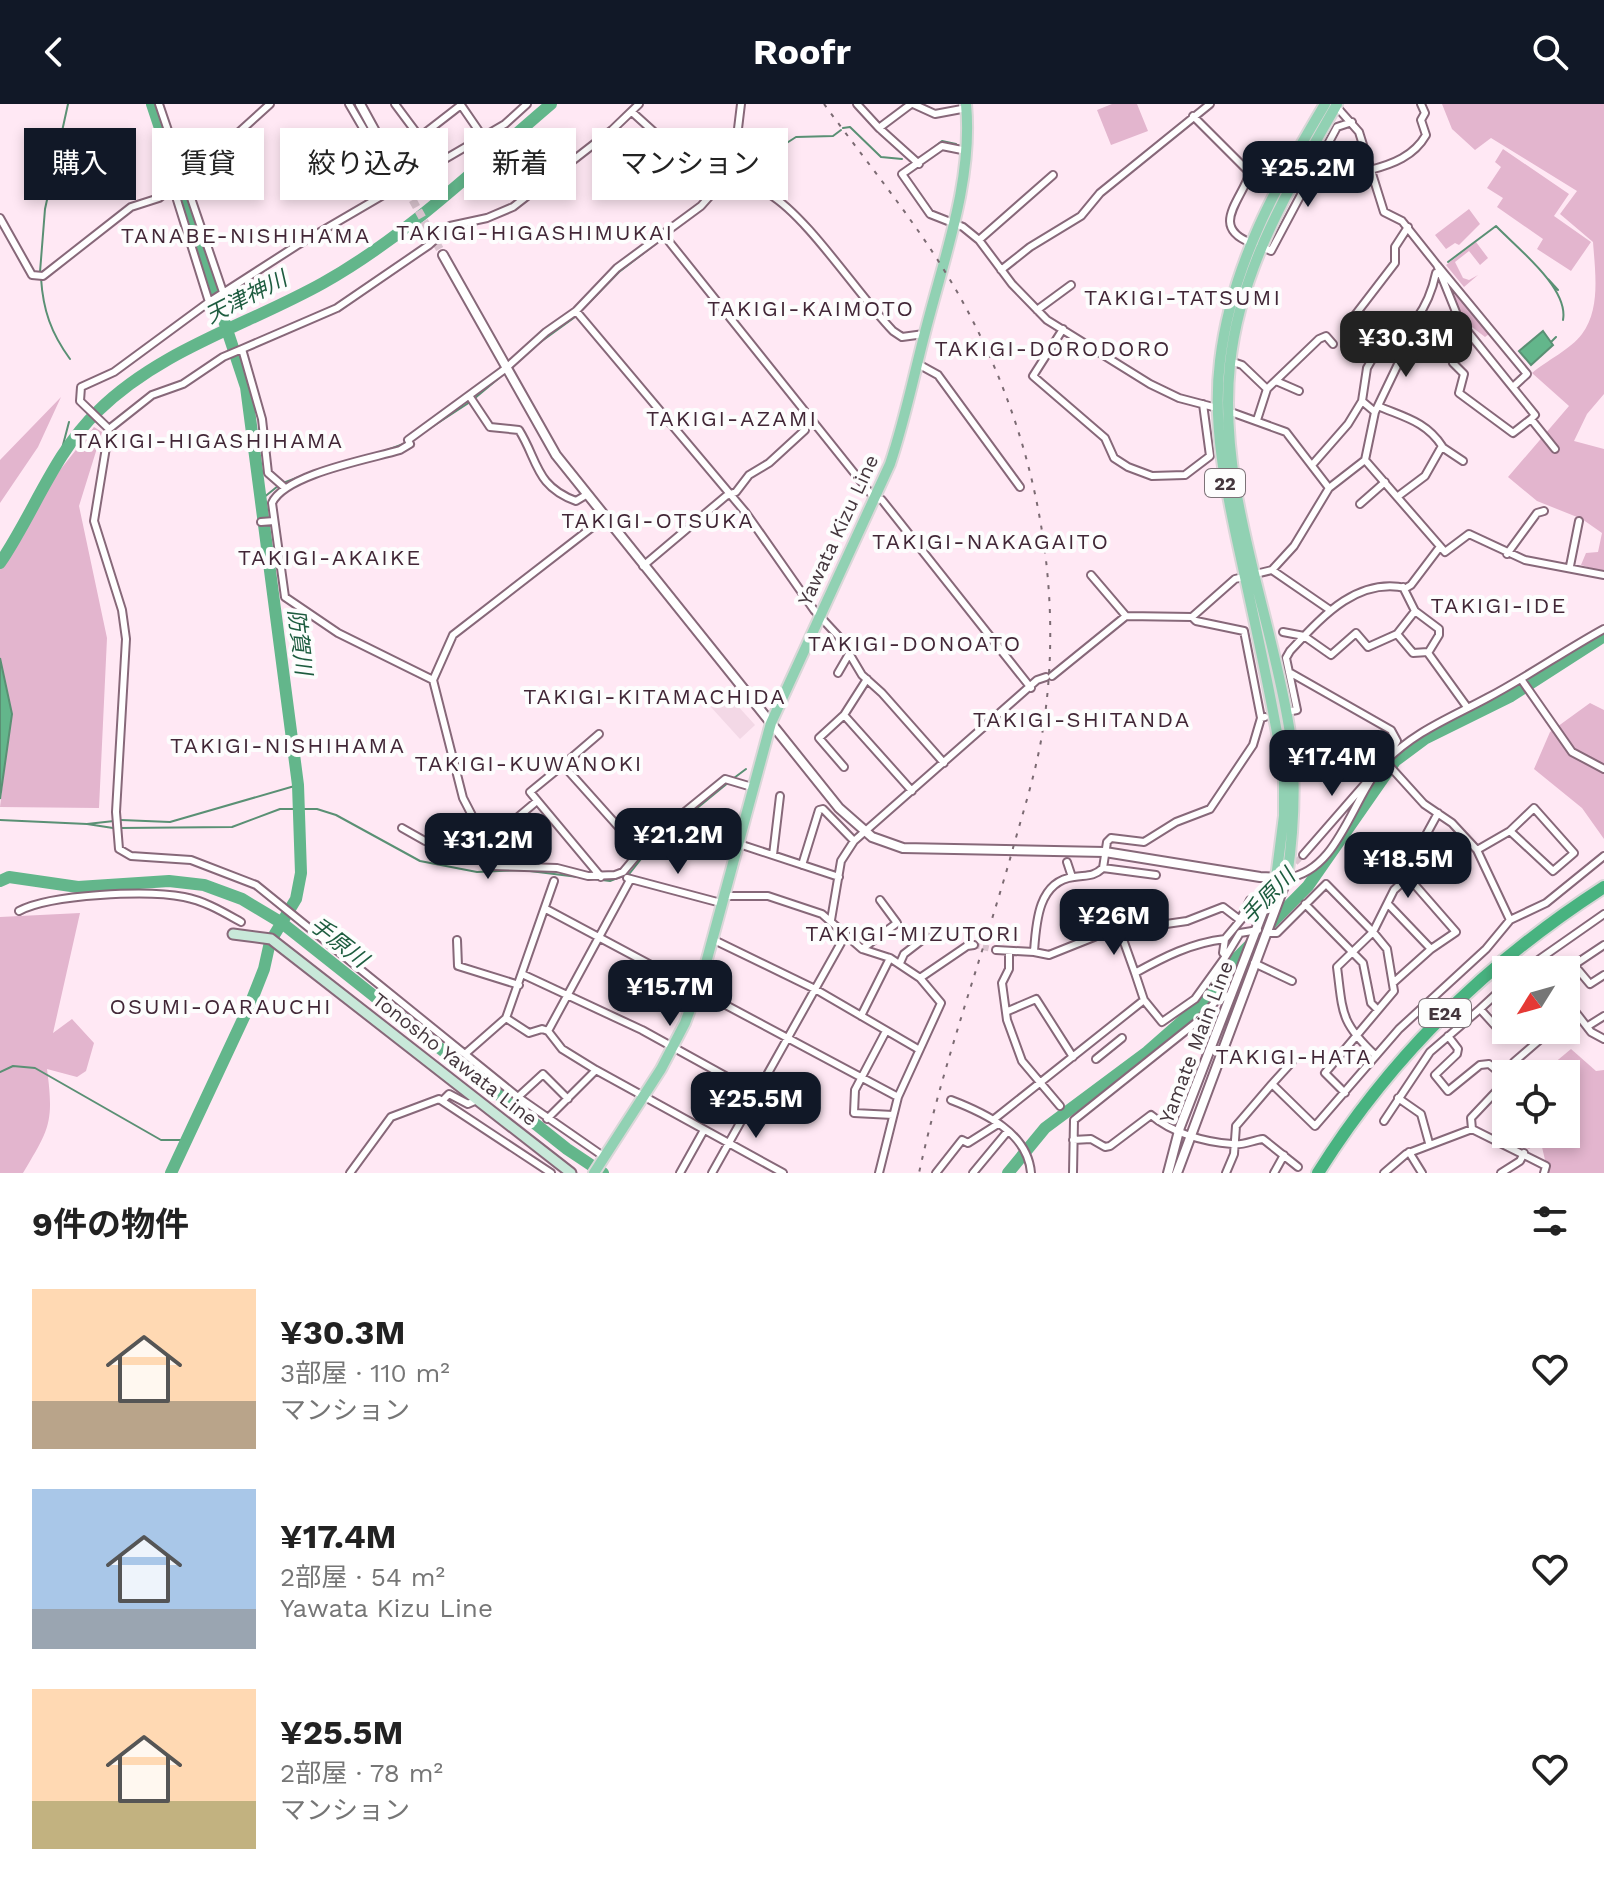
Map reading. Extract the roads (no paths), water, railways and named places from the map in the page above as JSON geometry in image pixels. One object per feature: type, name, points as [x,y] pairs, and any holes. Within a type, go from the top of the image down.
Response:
[{"type":"highway","name":"E24","points":[[1321,1173],[1393,1070],[1456,1002],[1515,950],[1604,889]]},
{"type":"main road","name":"22","points":[[1281,878],[1284,774],[1250,575],[1226,491],[1223,342],[1273,192],[1333,104]]},
{"type":"main road","name":"Yawata Kizu Line","points":[[594,1173],[673,1047],[698,990],[771,723],[875,499],[903,426],[953,222],[967,151],[966,106]]},
{"type":"main road","name":"22","points":[[1223,410],[1238,314],[1255,245]]},
{"type":"main road","name":"Tonosho Yawata Line","points":[[233,934],[271,939],[571,1173]]},
{"type":"street","points":[[159,104],[167,128]]},
{"type":"street","points":[[244,128],[270,104]]},
{"type":"street","points":[[349,104],[364,128]]},
{"type":"street","points":[[360,104],[372,128]]},
{"type":"street","points":[[395,104],[414,128]]},
{"type":"street","points":[[447,104],[453,111]]},
{"type":"street","points":[[498,128],[527,104]]},
{"type":"street","points":[[602,1158],[518,1097],[256,885],[191,860],[131,856],[119,849],[116,812],[126,639],[122,610],[94,521],[109,429],[152,395],[183,384],[223,357],[337,308],[429,245],[450,226],[487,218],[513,207],[639,104]]},
{"type":"street","points":[[739,128],[741,104]]},
{"type":"street","points":[[857,104],[919,164]]},
{"type":"street","points":[[879,128],[912,104],[935,114],[966,106]]},
{"type":"street","points":[[1001,270],[1030,247],[1081,216],[1100,193],[1210,104]]},
{"type":"street","points":[[1333,104],[1352,122],[1364,144],[1384,212],[1408,227],[1437,267],[1527,374],[1513,387]]},
{"type":"street","points":[[1370,170],[1403,159],[1423,140],[1426,135],[1421,120],[1425,113],[1421,104]]},
{"type":"street","points":[[431,128],[461,105],[477,128]]},
{"type":"street","points":[[632,112],[650,128]]},
{"type":"street","points":[[1193,116],[1250,173],[1229,218],[1235,237],[1271,251],[1337,127],[1352,122]]},
{"type":"street","points":[[967,151],[945,145],[902,174],[930,214],[953,222],[979,240],[1037,310],[1150,384],[1286,432],[1329,488]]},
{"type":"street","points":[[979,240],[1053,175]]},
{"type":"street","points":[[0,218],[32,275],[43,276],[131,207],[159,198],[173,187],[209,302]]},
{"type":"street","points":[[192,200],[223,292]]},
{"type":"street","points":[[109,429],[78,398],[81,387],[114,372],[223,292],[374,200]]},
{"type":"street","points":[[433,680],[338,633],[285,597],[272,521],[272,503],[284,487],[400,450],[410,444],[408,440],[472,399],[546,332],[578,313],[617,268],[665,236],[704,200]]},
{"type":"street","points":[[775,200],[806,229],[893,331],[902,337],[924,334]]},
{"type":"street","points":[[1378,349],[1352,319],[1392,269],[1395,247],[1408,227]]},
{"type":"street","points":[[665,236],[875,499],[882,500],[1031,688]]},
{"type":"street","points":[[443,255],[556,455],[839,808],[864,832],[884,843],[918,850],[1105,852],[1281,878],[1309,870],[1324,856],[1397,741],[1391,730],[1289,672]]},
{"type":"street","points":[[1437,267],[1457,317],[1535,415],[1513,433],[1459,393],[1464,374],[1453,363],[1453,358],[1472,337]]},
{"type":"street","points":[[1313,464],[1348,424],[1362,401],[1367,368],[1378,349],[1397,342],[1433,289],[1437,267]]},
{"type":"street","points":[[1037,310],[1071,285]]},
{"type":"street","points":[[578,313],[731,494],[819,615],[840,638],[867,679],[944,763]]},
{"type":"street","points":[[1063,329],[1033,376],[1105,438],[1114,458],[1128,467],[1152,476],[1185,475],[1210,456],[1203,404]]},
{"type":"street","points":[[1257,420],[1267,389],[1319,339],[1326,336],[1333,344]]},
{"type":"street","points":[[1192,617],[1235,579],[1272,570],[1294,546],[1329,488],[1365,460],[1377,409],[1399,362],[1397,342]]},
{"type":"street","points":[[242,349],[262,419],[268,473],[272,479],[280,480],[284,487]]},
{"type":"street","points":[[1230,361],[1242,365],[1267,389]]},
{"type":"street","points":[[918,364],[938,375],[1020,487]]},
{"type":"street","points":[[1276,381],[1299,391]]},
{"type":"street","points":[[472,399],[490,427],[519,430],[534,465],[558,492],[576,501],[586,495]]},
{"type":"street","points":[[1362,401],[1377,409],[1405,413],[1435,436],[1442,447],[1463,461]]},
{"type":"street","points":[[1531,419],[1555,449]]},
{"type":"street","points":[[643,566],[805,430]]},
{"type":"street","points":[[1397,497],[1425,476],[1442,447]]},
{"type":"street","points":[[1365,460],[1445,552],[1469,534],[1507,554],[1604,575]]},
{"type":"street","points":[[1360,504],[1385,482]]},
{"type":"street","points":[[1507,554],[1537,513],[1544,511]]},
{"type":"street","points":[[478,827],[463,798],[433,680],[453,635],[604,518]]},
{"type":"street","points":[[261,522],[272,521]]},
{"type":"street","points":[[1570,566],[1579,521]]},
{"type":"street","points":[[1403,587],[1416,580],[1439,548]]},
{"type":"street","points":[[1272,570],[1330,610]]},
{"type":"street","points":[[1091,575],[1126,616]]},
{"type":"street","points":[[1292,711],[1297,710],[1286,658],[1330,610],[1355,594],[1395,584],[1403,587],[1415,611],[1439,629],[1439,635],[1428,652]]},
{"type":"street","points":[[1283,632],[1304,636],[1331,655],[1356,633],[1368,647],[1397,634],[1415,611]]},
{"type":"street","points":[[831,920],[841,861],[854,841],[1037,680],[1049,676],[1126,616],[1192,617],[1196,621],[1244,631],[1263,717],[1253,745],[1210,809],[1176,822],[1144,842],[1111,838],[1103,868],[1094,876],[1072,877],[1055,884],[1045,894],[1034,952]]},
{"type":"street","points":[[1303,855],[1330,827],[1365,779],[1414,736],[1521,679],[1604,629]]},
{"type":"street","points":[[1397,634],[1413,653],[1428,652]]},
{"type":"street","points":[[1428,652],[1467,707]]},
{"type":"street","points":[[838,668],[849,654]]},
{"type":"street","points":[[844,767],[819,738],[844,715],[867,679]]},
{"type":"street","points":[[1521,679],[1572,752],[1604,769]]},
{"type":"street","points":[[844,715],[912,791]]},
{"type":"street","points":[[599,734],[530,792],[601,877]]},
{"type":"street","points":[[1385,764],[1424,804],[1452,823],[1477,850],[1510,920]]},
{"type":"street","points":[[563,765],[640,851]]},
{"type":"street","points":[[548,1031],[601,938],[626,876],[640,851],[725,779],[752,787]]},
{"type":"street","points":[[773,855],[780,796]]},
{"type":"street","points":[[535,866],[505,828],[537,801]]},
{"type":"street","points":[[1477,850],[1510,831],[1534,808],[1574,853],[1553,871],[1510,831]]},
{"type":"street","points":[[802,865],[819,810],[823,809],[854,841]]},
{"type":"street","points":[[1393,983],[1431,949],[1456,932],[1408,877],[1407,870],[1438,813]]},
{"type":"street","points":[[402,828],[425,841],[482,857],[491,866],[535,866],[601,877],[626,876],[722,899],[768,896],[806,907],[831,920],[862,949],[900,963],[920,978],[941,1003],[898,1097],[879,1173]]},
{"type":"street","points":[[481,843],[482,857]]},
{"type":"street","points":[[736,843],[839,877]]},
{"type":"street","points":[[1272,1084],[1315,1126],[1375,1055],[1486,949],[1510,920],[1546,903],[1604,856]]},
{"type":"street","points":[[1067,862],[1072,877]]},
{"type":"street","points":[[1103,868],[1156,875]]},
{"type":"street","points":[[1375,1055],[1344,1019],[1337,967],[1373,932],[1394,890],[1408,877]]},
{"type":"street","name":"Yamate Main Line","points":[[1168,1173],[1177,1134],[1246,957],[1279,900],[1281,878]]},
{"type":"street","name":"Yamate Main Line","points":[[1177,1173],[1188,1134],[1262,944],[1263,917],[1281,878]]},
{"type":"street","points":[[465,1054],[506,1018],[554,881]]},
{"type":"street","points":[[1120,931],[1144,1000],[1162,1022],[1195,999],[1240,933],[1277,933],[1326,884],[1387,949],[1394,991],[1325,1073],[1345,1093]]},
{"type":"street","points":[[19,911],[35,903],[55,900],[167,894],[198,901],[241,922]]},
{"type":"street","points":[[862,949],[897,923],[880,900]]},
{"type":"street","points":[[1240,920],[1250,900]]},
{"type":"street","points":[[1305,904],[1363,963],[1371,1003],[1378,1010]]},
{"type":"street","points":[[1388,904],[1431,949]]},
{"type":"street","points":[[996,950],[1049,955],[1104,933],[1187,921],[1223,907],[1240,920]]},
{"type":"street","points":[[546,909],[898,1097]]},
{"type":"street","points":[[1226,956],[1223,953],[1225,939],[1250,909]]},
{"type":"street","points":[[1544,956],[1604,914]]},
{"type":"street","points":[[712,1173],[846,934]]},
{"type":"street","points":[[900,963],[904,954],[926,937]]},
{"type":"street","points":[[712,939],[815,989],[918,1049]]},
{"type":"street","points":[[1135,973],[1196,943],[1225,939]]},
{"type":"street","points":[[457,940],[458,966],[519,985]]},
{"type":"street","points":[[920,978],[967,946],[974,945]]},
{"type":"street","points":[[1604,945],[1574,965],[1590,984],[1604,975]]},
{"type":"street","points":[[1009,952],[1009,969],[1002,983],[1007,1020],[1022,1061],[1060,1106]]},
{"type":"street","points":[[861,1016],[890,958]]},
{"type":"street","points":[[1254,963],[1292,981]]},
{"type":"street","points":[[522,974],[673,1047],[756,1093]]},
{"type":"street","points":[[1073,1173],[1074,1120],[1198,1021],[1216,1001],[1232,994]]},
{"type":"street","points":[[1384,1121],[1415,1070],[1492,998]]},
{"type":"street","points":[[1008,1011],[1036,999],[1073,1057]]},
{"type":"street","points":[[936,1173],[962,1140],[968,1143],[1144,1000]]},
{"type":"street","points":[[1480,1009],[1492,1022]]},
{"type":"street","points":[[1588,1026],[1604,1016]]},
{"type":"street","points":[[1580,1017],[1604,1039]]},
{"type":"street","points":[[506,1018],[529,1033],[542,1029],[548,1031],[562,1049],[596,1070],[783,1173]]},
{"type":"street","points":[[886,1031],[855,1090],[854,1113],[893,1115]]},
{"type":"street","points":[[1100,1035],[1109,1048]]},
{"type":"street","points":[[1448,1036],[1458,1049],[1457,1054],[1435,1075],[1448,1091],[1480,1065],[1492,1066]]},
{"type":"street","points":[[1096,1059],[1122,1038]]},
{"type":"street","points":[[1516,1060],[1535,1044]]},
{"type":"street","points":[[1226,1173],[1234,1154],[1232,1144],[1236,1126],[1292,1062]]},
{"type":"street","points":[[547,1119],[596,1070]]},
{"type":"street","points":[[518,1097],[543,1074],[568,1099]]},
{"type":"street","points":[[350,1173],[391,1117],[443,1100],[449,1094],[468,1104],[477,1100]]},
{"type":"street","points":[[1472,1129],[1471,1118],[1492,1095]]},
{"type":"street","points":[[1398,1098],[1421,1114],[1429,1143]]},
{"type":"street","points":[[443,1100],[551,1173]]},
{"type":"street","points":[[951,1100],[995,1122],[1024,1145],[1030,1159],[1031,1173]]},
{"type":"street","points":[[1073,1140],[1091,1139],[1110,1146],[1151,1115],[1177,1134],[1232,1144],[1263,1139],[1298,1167]]},
{"type":"street","points":[[1384,1173],[1409,1152],[1472,1129],[1546,1166],[1544,1173]]},
{"type":"street","points":[[680,1173],[704,1130]]},
{"type":"street","points":[[973,1173],[1007,1132]]},
{"type":"street","points":[[1409,1152],[1422,1173]]},
{"type":"street","points":[[1501,1173],[1520,1161],[1524,1153]]},
{"type":"street","points":[[1274,1173],[1284,1155]]},
{"type":"street","points":[[767,1164],[768,1173]]},
{"type":"waterway","points":[[40,272],[45,209],[68,104]]},
{"type":"waterway","name":"防賀川","points":[[152,104],[246,387],[298,785],[301,873],[296,899],[270,942],[264,969],[251,1002],[171,1173]]},
{"type":"waterway","name":"天津神川","points":[[0,563],[69,445],[98,411],[123,389],[177,354],[294,298],[354,264],[413,222],[551,104]]},
{"type":"waterway","points":[[843,128],[850,127],[881,157],[902,159]]},
{"type":"waterway","points":[[788,142],[796,137],[833,136],[841,130]]},
{"type":"waterway","points":[[923,156],[942,141],[956,144]]},
{"type":"waterway","points":[[707,203],[710,200]]},
{"type":"waterway","points":[[580,312],[619,272],[700,210]]},
{"type":"waterway","points":[[1448,262],[1496,226],[1550,282],[1563,308],[1563,320]]},
{"type":"waterway","points":[[41,278],[49,321],[70,359]]},
{"type":"waterway","points":[[1548,279],[1558,290]]},
{"type":"waterway","points":[[535,346],[575,317]]},
{"type":"waterway","points":[[1551,342],[1556,337]]},
{"type":"waterway","points":[[475,398],[499,378]]},
{"type":"waterway","points":[[412,440],[470,402]]},
{"type":"waterway","points":[[59,460],[69,422]]},
{"type":"waterway","points":[[382,452],[406,443]]},
{"type":"waterway","points":[[283,483],[307,474]]},
{"type":"waterway","points":[[263,498],[278,486]]},
{"type":"waterway","name":"手原川","points":[[1008,1173],[1045,1128],[1147,1052],[1196,1009],[1232,963],[1308,886],[1395,761],[1426,738],[1511,696],[1604,636]]},
{"type":"waterway","points":[[734,778],[746,769]]},
{"type":"waterway","points":[[120,828],[232,827],[280,809],[317,809],[336,815],[420,861],[477,872],[522,870],[610,881],[630,873],[652,845],[729,782]]},
{"type":"waterway","points":[[121,820],[170,822],[298,785]]},
{"type":"waterway","points":[[0,820],[87,824],[114,821]]},
{"type":"waterway","points":[[87,824],[113,828]]},
{"type":"waterway","name":"手原川","points":[[0,881],[9,877],[78,887],[169,881],[204,885],[242,899],[282,923],[567,1149],[603,1173]]},
{"type":"waterway","points":[[0,1072],[13,1066],[35,1068],[161,1140],[187,1140]]},
{"type":"tunnel","points":[[413,200],[443,255]]},
{"type":"tunnel","points":[[1289,869],[1303,855]]},
{"type":"tunnel","points":[[1250,909],[1270,889]]},
{"type":"tunnel","points":[[974,945],[996,950]]},
{"type":"railway","points":[[824,104],[929,247],[960,297],[986,348],[1008,400],[1025,454],[1047,565],[1049,679],[1039,751],[919,1173]]},
{"type":"district","name":"TAKIGI-HIGASHIMUKAI","points":[[535,232]]},
{"type":"district","name":"TANABE-NISHIHAMA","points":[[246,235]]},
{"type":"district","name":"TAKIGI-TATSUMI","points":[[1183,297]]},
{"type":"district","name":"TAKIGI-KAIMOTO","points":[[811,308]]},
{"type":"district","name":"TAKIGI-DORODORO","points":[[1053,348]]},
{"type":"district","name":"TAKIGI-AZAMI","points":[[732,418]]},
{"type":"district","name":"TAKIGI-HIGASHIHAMA","points":[[209,440]]},
{"type":"district","name":"TAKIGI-OTSUKA","points":[[658,520]]},
{"type":"district","name":"TAKIGI-NAKAGAITO","points":[[991,541]]},
{"type":"district","name":"TAKIGI-AKAIKE","points":[[330,557]]},
{"type":"district","name":"TAKIGI-IDE","points":[[1499,605]]},
{"type":"district","name":"TAKIGI-DONOATO","points":[[915,643]]},
{"type":"district","name":"TAKIGI-KITAMACHIDA","points":[[655,696]]},
{"type":"district","name":"TAKIGI-SHITANDA","points":[[1082,719]]},
{"type":"district","name":"TAKIGI-NISHIHAMA","points":[[288,745]]},
{"type":"district","name":"TAKIGI-KUWANOKI","points":[[529,763]]},
{"type":"district","name":"TAKIGI-MIZUTORI","points":[[913,933]]},
{"type":"district","name":"OSUMI-OARAUCHI","points":[[221,1006]]},
{"type":"district","name":"TAKIGI-HATA","points":[[1294,1056]]}]
